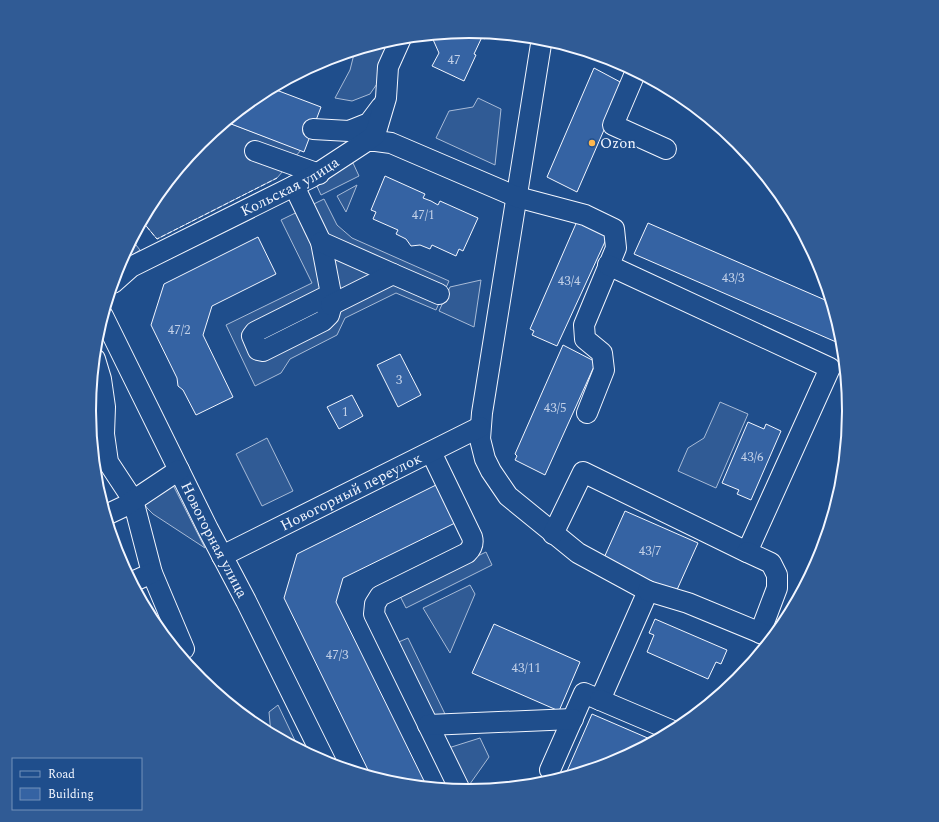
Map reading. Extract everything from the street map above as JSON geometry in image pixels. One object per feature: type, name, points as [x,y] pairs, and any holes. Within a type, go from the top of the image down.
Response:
[{"type":"street","name":"Кольская улица","points":[[122,275],[131,268],[319,174],[375,135],[386,98],[388,66],[398,45]]},
{"type":"street","points":[[541,45],[480,428],[482,450],[491,471],[508,496],[553,534],[578,553],[648,591],[688,603],[767,635],[777,588],[777,574],[771,563],[583,472],[553,534]]},
{"type":"street","points":[[634,76],[613,125],[666,149]]},
{"type":"street","points":[[313,129],[349,131],[369,123],[386,98]]},
{"type":"street","points":[[367,141],[391,144],[517,197],[585,215],[614,229],[616,248],[584,325],[585,340],[602,353],[604,370],[587,414]]},
{"type":"street","points":[[255,151],[319,174]]},
{"type":"street","points":[[294,186],[321,242],[331,300],[393,274]]},
{"type":"street","points":[[321,242],[439,294]]},
{"type":"street","points":[[608,265],[830,368],[747,552]]},
{"type":"street","name":"Новогорная улица","points":[[107,324],[321,753]]},
{"type":"street","points":[[99,372],[104,400],[104,434],[108,462],[133,500],[152,573],[183,649]]},
{"type":"street","name":"Новогорный переулок","points":[[222,556],[480,428]]},
{"type":"street","points":[[431,452],[472,537],[472,548],[467,553],[380,596],[374,609],[376,618],[457,783]]},
{"type":"street","points":[[110,513],[133,500],[179,470]]},
{"type":"street","points":[[137,580],[152,573]]},
{"type":"street","points":[[600,700],[648,591]]},
{"type":"street","points":[[550,770],[584,693],[666,728]]},
{"type":"street","points":[[428,725],[573,719]]},
{"type":"shaded area","points":[[386,48],[382,59],[381,78],[370,94],[352,101],[335,98],[350,70],[353,57]]},
{"type":"shaded area","points":[[478,98],[501,109],[495,165],[436,138],[449,111],[473,107]]},
{"type":"shaded area","points":[[232,124],[301,150],[277,178],[157,239],[145,225],[159,204],[189,165],[206,147]]},
{"type":"shaded area","points":[[353,163],[359,176],[321,195],[315,182]]},
{"type":"shaded area","points":[[357,185],[346,212],[337,196]]},
{"type":"shaded area","points":[[324,199],[337,225],[352,238],[449,281],[436,310],[396,293],[345,318],[337,335],[290,359],[281,373],[255,386],[226,325],[312,283],[281,220]]},
{"type":"shaded area","points":[[136,245],[140,250],[130,257]]},
{"type":"shaded area","points":[[481,280],[474,327],[439,311],[450,287]]},
{"type":"shaded area","points":[[720,402],[748,414],[716,488],[678,471],[688,448],[704,438]]},
{"type":"shaded area","points":[[102,405],[100,461],[97,435],[96,407]]},
{"type":"shaded area","points":[[267,438],[293,491],[262,506],[236,454]]},
{"type":"shaded area","points":[[173,485],[205,548],[153,514],[142,500]]},
{"type":"shaded area","points":[[486,552],[492,565],[406,608],[399,594]]},
{"type":"shaded area","points":[[470,585],[475,594],[450,653],[423,608]]},
{"type":"shaded area","points":[[408,638],[445,714],[431,721],[394,644]]},
{"type":"shaded area","points":[[278,705],[295,741],[270,726],[269,712]]},
{"type":"shaded area","points":[[480,738],[489,757],[470,784],[461,784],[442,750]]},
{"type":"building","points":[[481,38],[474,54],[476,55],[464,81],[432,66],[439,53],[433,40]]},
{"type":"building","points":[[594,68],[624,84],[577,192],[547,177]]},
{"type":"building","points":[[278,91],[321,107],[304,152],[232,124],[242,115]]},
{"type":"building","points":[[385,176],[425,194],[423,198],[438,205],[440,201],[478,218],[463,251],[459,249],[456,256],[432,245],[430,249],[420,245],[411,246],[406,239],[396,234],[398,230],[373,219],[376,212],[371,210]]},
{"type":"building","points":[[578,219],[609,233],[557,346],[532,335],[534,331],[530,329]]},
{"type":"building","points":[[648,223],[826,300],[836,342],[634,254]]},
{"type":"building","points":[[258,237],[276,274],[212,306],[203,335],[233,397],[196,415],[183,390],[178,386],[177,378],[151,325],[164,284]]},
{"type":"building","points":[[563,345],[596,362],[545,475],[515,460],[517,456],[515,454]]},
{"type":"building","points":[[400,354],[421,395],[398,407],[377,365]]},
{"type":"building","points":[[352,395],[363,416],[339,429],[327,407]]},
{"type":"building","points":[[748,422],[764,429],[766,424],[781,431],[751,500],[737,494],[739,490],[722,483]]},
{"type":"building","points":[[436,485],[455,523],[343,578],[336,602],[424,781],[397,777],[368,769],[284,598],[297,554]]},
{"type":"building","points":[[625,511],[698,543],[676,592],[603,560]]},
{"type":"building","points":[[655,619],[727,650],[721,664],[716,662],[708,679],[647,652],[654,635],[649,633]]},
{"type":"building","points":[[494,624],[580,662],[559,711],[472,673]]},
{"type":"building","points":[[592,714],[648,738],[612,756],[567,771]]},
{"type":"fence","points":[[145,225],[157,239],[277,178]]},
{"type":"place","name":"Ozon","points":[[592,143]]}]
